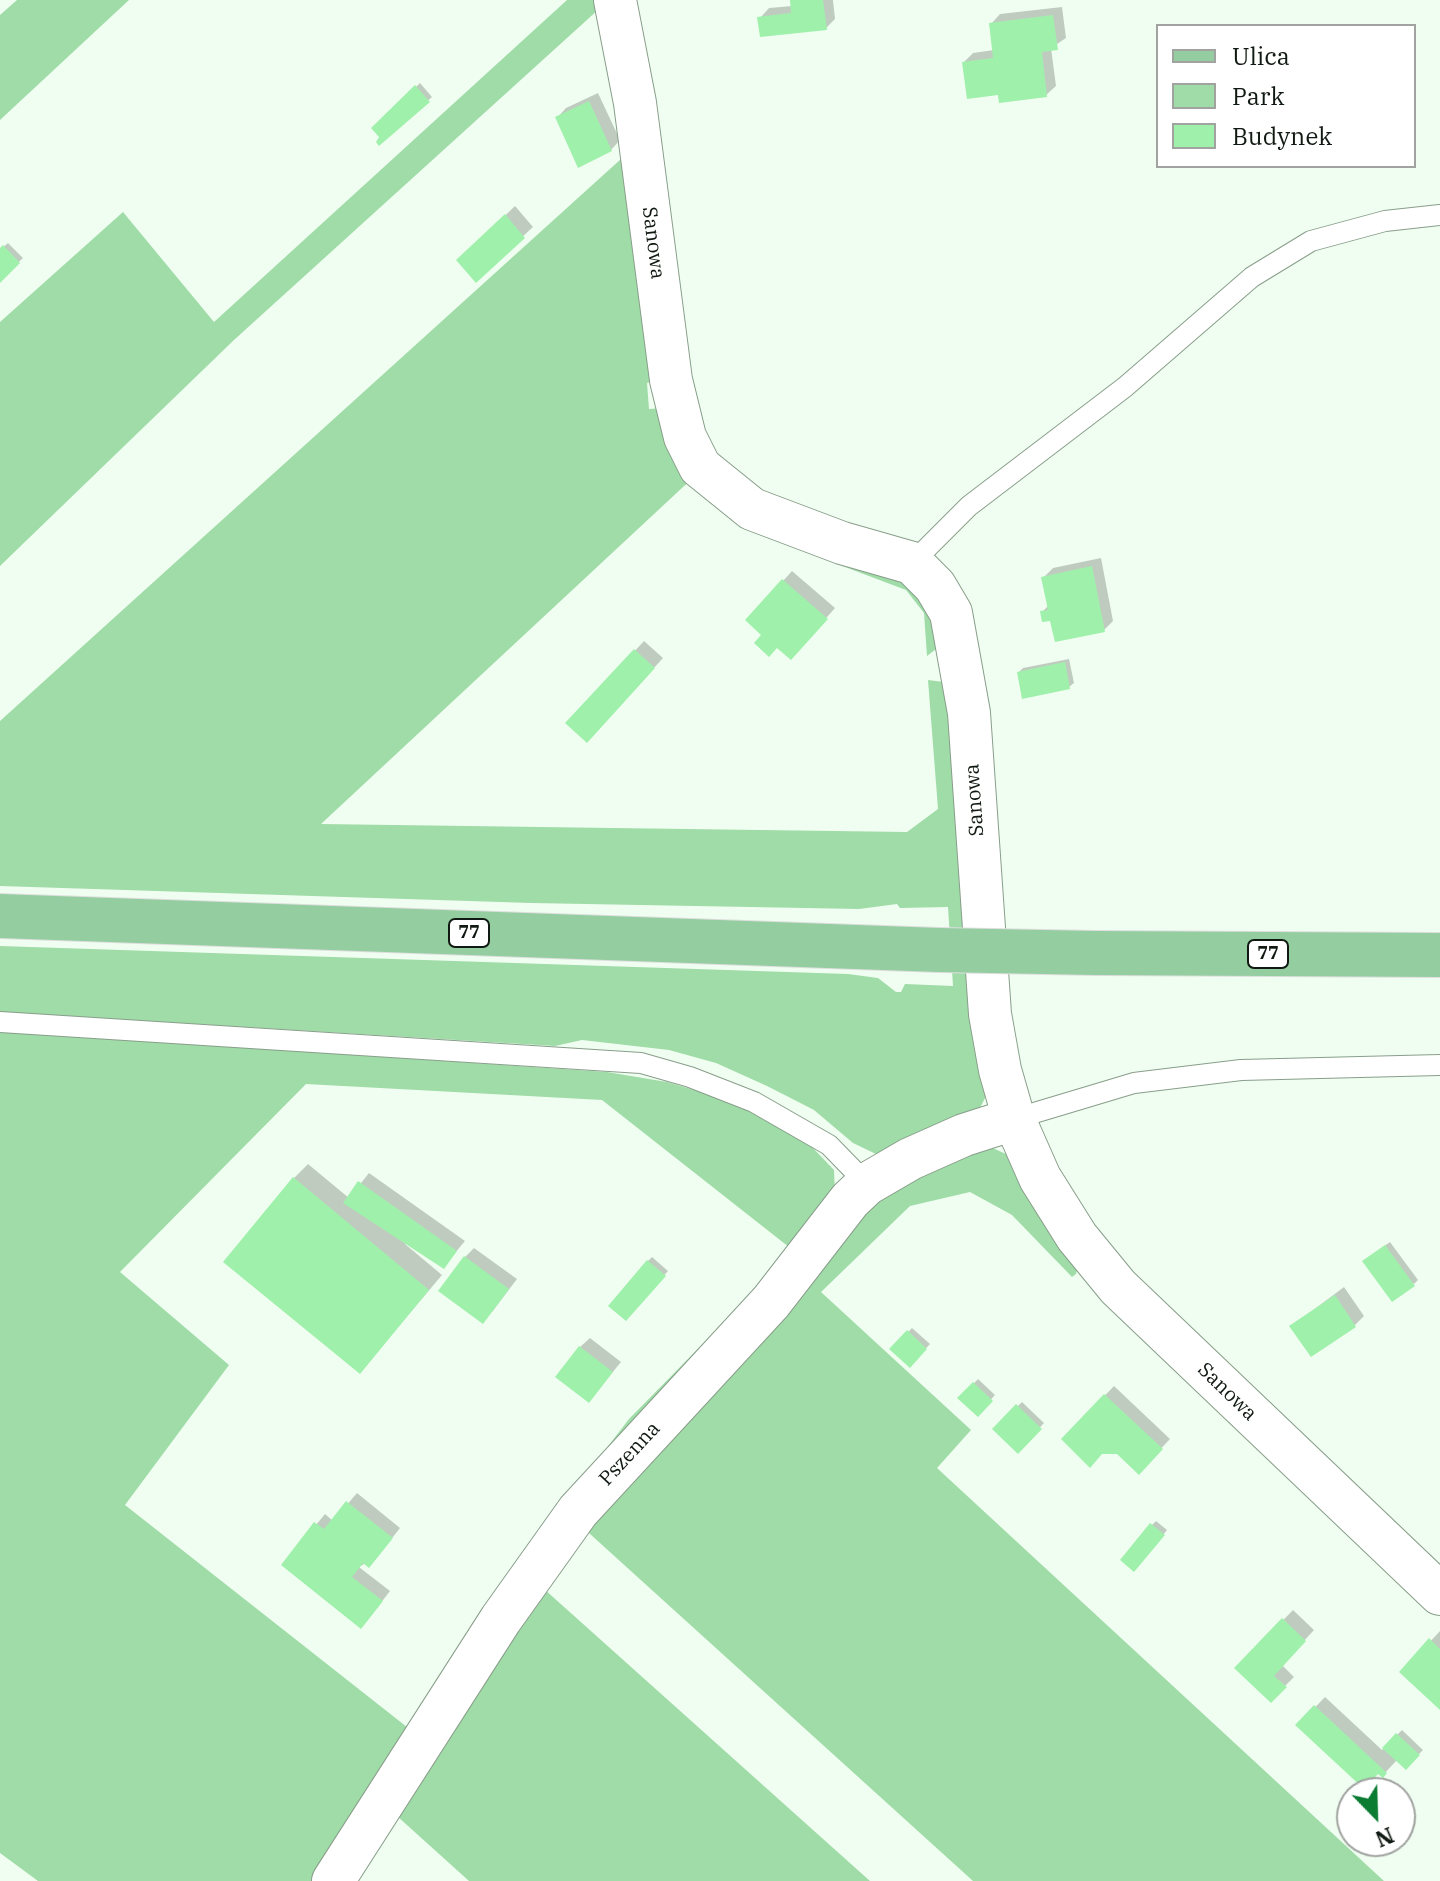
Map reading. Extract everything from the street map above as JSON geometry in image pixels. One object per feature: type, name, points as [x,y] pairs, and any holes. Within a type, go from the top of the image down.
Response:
[{"type":"main road","name":"77","points":[[0,916],[939,950],[1440,955]]},
{"type":"street","name":"Sanowa","points":[[615,0],[635,103],[671,380],[685,437],[700,467],[752,509],[842,543],[912,563],[946,602],[955,630],[969,713],[990,1014],[1000,1070],[1014,1119],[1040,1178],[1077,1237],[1118,1287],[1440,1594]]},
{"type":"street","name":"Pszenna","points":[[333,1881],[501,1619],[578,1511],[771,1302],[833,1220],[867,1184],[964,1135],[1014,1119]]},
{"type":"lane","points":[[912,563],[969,506],[1125,387],[1252,277],[1311,241],[1385,221],[1440,215]]},
{"type":"lane","points":[[0,1022],[641,1063],[690,1077],[754,1102],[829,1145],[867,1184]]},
{"type":"lane","points":[[1014,1119],[1134,1083],[1241,1070],[1440,1065]]},
{"type":"green space","points":[[17,0],[129,0],[0,120],[0,15]]},
{"type":"green space","points":[[567,0],[598,0],[599,9],[234,340],[0,566],[0,322],[123,212],[214,322]]},
{"type":"green space","points":[[608,67],[619,71],[654,381],[647,383],[649,409],[663,408],[697,474],[321,824],[907,832],[938,809],[928,680],[944,682],[956,689],[988,1092],[980,1108],[878,1155],[853,1143],[814,1110],[767,1086],[716,1063],[669,1050],[582,1040],[555,1046],[0,1012],[0,946],[848,974],[878,978],[896,992],[901,992],[905,984],[953,986],[948,907],[900,908],[897,904],[859,909],[531,903],[0,886],[0,721],[621,159]]},
{"type":"green space","points":[[743,517],[916,582],[949,639],[927,656],[924,613],[906,590],[739,527]]},
{"type":"green space","points":[[0,1031],[607,1072],[667,1082],[725,1099],[791,1132],[811,1146],[834,1170],[835,1194],[796,1254],[604,1461],[508,1584],[503,1583],[629,1419],[794,1251],[602,1100],[306,1084],[120,1272],[229,1365],[125,1505],[412,1731],[318,1881],[38,1881],[0,1853]]},
{"type":"green space","points":[[986,1145],[1006,1154],[1016,1165],[1078,1265],[1072,1277],[1012,1215],[970,1192],[910,1206],[821,1292],[971,1430],[937,1468],[1336,1837],[1336,1857],[1358,1857],[1384,1881],[973,1881],[579,1524],[840,1234],[897,1187]]},
{"type":"green space","points":[[534,1580],[870,1881],[469,1881],[387,1807]]},
{"type":"building","points":[[790,0],[823,0],[827,30],[760,37],[757,17],[791,13]]},
{"type":"building","points":[[1053,15],[1058,50],[1042,52],[1047,97],[999,103],[998,95],[967,99],[962,62],[993,58],[989,23]]},
{"type":"building","points":[[415,85],[430,102],[379,146],[376,142],[379,137],[371,128]]},
{"type":"building","points":[[589,101],[612,151],[578,168],[555,117]]},
{"type":"building","points":[[505,214],[525,238],[476,283],[456,260]]},
{"type":"building","points":[[3,245],[20,263],[0,283],[0,248]]},
{"type":"building","points":[[1092,566],[1105,632],[1055,642],[1050,621],[1042,622],[1040,611],[1048,610],[1041,577]]},
{"type":"building","points":[[782,579],[828,619],[791,660],[777,648],[769,657],[754,643],[761,635],[745,620]]},
{"type":"building","points":[[634,649],[655,668],[587,743],[565,723]]},
{"type":"building","points":[[1065,662],[1070,689],[1022,699],[1017,672]]},
{"type":"building","points":[[293,1177],[429,1290],[360,1374],[223,1262]]},
{"type":"building","points":[[358,1181],[457,1251],[444,1269],[343,1203]]},
{"type":"building","points":[[1385,1245],[1415,1286],[1392,1302],[1362,1261]]},
{"type":"building","points":[[464,1256],[509,1289],[483,1324],[438,1291]]},
{"type":"building","points":[[647,1260],[666,1276],[626,1321],[608,1306]]},
{"type":"building","points":[[1335,1295],[1356,1327],[1311,1357],[1289,1326]]},
{"type":"building","points":[[907,1330],[927,1349],[910,1368],[889,1349]]},
{"type":"building","points":[[579,1346],[613,1372],[589,1403],[555,1377]]},
{"type":"building","points":[[973,1382],[993,1401],[978,1417],[957,1398]]},
{"type":"building","points":[[1104,1394],[1163,1449],[1139,1475],[1117,1454],[1102,1454],[1090,1468],[1061,1439]]},
{"type":"building","points":[[1016,1404],[1042,1429],[1018,1454],[992,1429]]},
{"type":"building","points":[[346,1501],[393,1538],[369,1568],[363,1563],[352,1577],[383,1601],[361,1629],[281,1565],[314,1522],[324,1529]]},
{"type":"building","points":[[1150,1523],[1165,1535],[1134,1572],[1120,1560]]},
{"type":"building","points":[[1282,1618],[1306,1641],[1274,1676],[1287,1687],[1271,1703],[1234,1668]]},
{"type":"building","points":[[1429,1638],[1440,1649],[1440,1710],[1399,1672]]},
{"type":"building","points":[[1314,1705],[1387,1773],[1384,1777],[1378,1774],[1375,1777],[1351,1777],[1295,1725]]},
{"type":"building","points":[[1396,1733],[1420,1755],[1406,1770],[1382,1748]]}]
